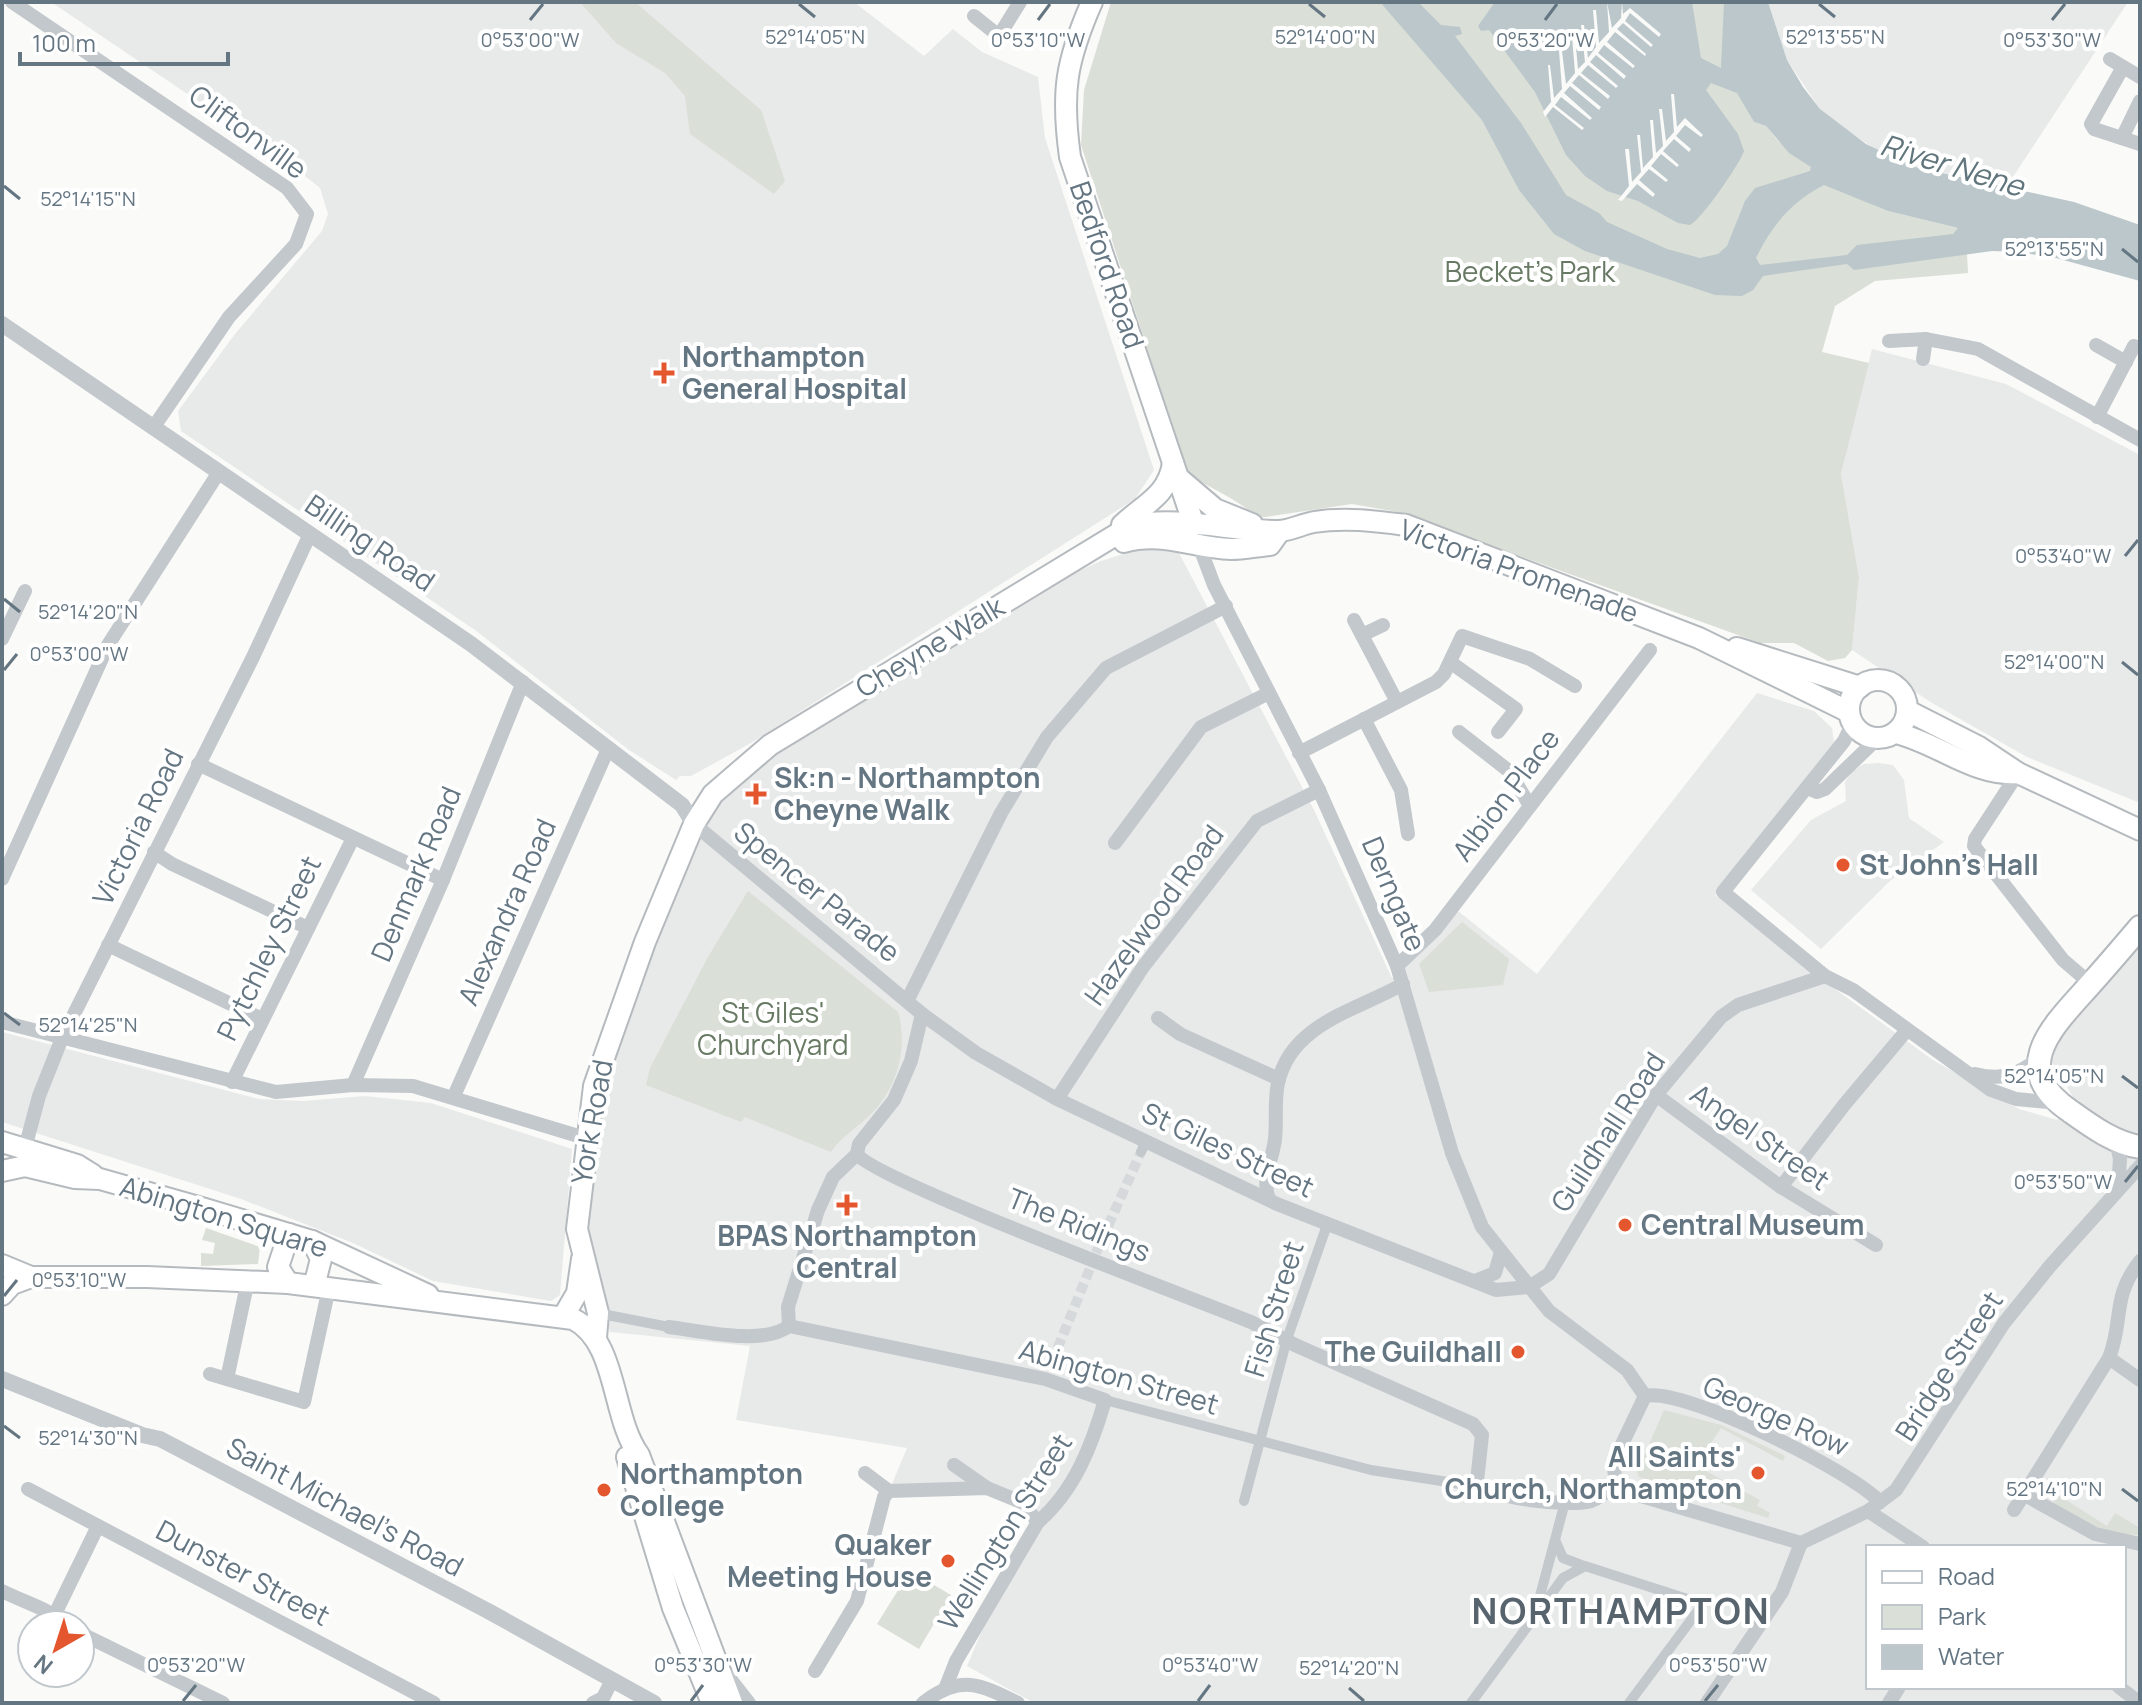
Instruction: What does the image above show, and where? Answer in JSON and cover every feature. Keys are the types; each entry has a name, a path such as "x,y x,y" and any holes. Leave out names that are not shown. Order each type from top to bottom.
{"highway":[{"path":"2140,927 2053,1026 2038,1059 2041,1080 2058,1103 2116,1140 2140,1147"}],"main road":[{"name":"Bedford Road","path":"1092,2 1065,79 1064,115 1070,157 1196,534"},
{"path":"1113,539 1124,523 1156,499 1176,470 1215,509 1272,530"},
{"name":"Victoria Promenade","path":"1196,534 1231,549 1270,545 1272,530 1315,522 1368,520 1406,525 1699,638 1860,687"},
{"name":"Cheyne Walk","path":"694,824 713,794 770,745 1132,525 1177,521 1196,534"},
{"name":"Victoria Promenade","path":"1699,638 1851,717"},
{"path":"1886,736 1908,711 1907,701 1895,685 1874,680 1860,687 1851,699 1851,717 1866,736 1886,736 1934,746 1995,775 2018,773"},
{"path":"1908,711 1979,747 2018,773 2138,829"},
{"name":"York Road","path":"629,1441 596,1338 598,1313 582,1255 577,1218 585,1138 598,1065 694,824"},
{"path":"2,1142 77,1165 100,1179"},
{"name":"Abington Square","path":"2,1171 25,1166 75,1178 100,1179 289,1234 312,1241 438,1301"},
{"path":"288,1283 278,1267 289,1234"},
{"path":"312,1241 321,1259 322,1287"},
{"path":"563,1317 577,1293 582,1255"},
{"name":"Abington Square","path":"2,1265 31,1277 248,1280 438,1301 563,1317 583,1324 596,1338"},
{"path":"2,1295 12,1284 31,1277"},
{"path":"629,1441 639,1455 732,1703"},
{"path":"629,1441 627,1458 660,1571 714,1703"}],"street":[{"name":"Cliftonville","path":"12,2 287,188 307,214 296,244 229,317 153,428"},
{"path":"974,16 999,36 1020,2"},
{"path":"2140,77 2116,63 2091,124 2094,129 2140,144"},
{"path":"2122,138 2140,101"},
{"name":"Billing Road","path":"2,324 523,682 682,805 694,824"},
{"path":"1889,341 1926,339 1978,349 2140,440"},
{"path":"1923,359 1926,339"},
{"path":"2096,345 2126,362"},
{"path":"2097,417 2134,346"},
{"path":"2,879 108,645 219,472"},
{"name":"Victoria Road","path":"25,1148 39,1096 62,1038 310,534"},
{"name":"Derngate","path":"1196,534 1226,606 1319,790 1397,966 1452,1153 1482,1227 1529,1287 1567,1328 1627,1370 1644,1396"},
{"path":"2,639 25,591"},
{"path":"908,999 1001,813 1047,737 1106,668 1226,606"},
{"path":"1354,620 1397,702"},
{"path":"1362,635 1383,625"},
{"path":"1299,753 1436,682 1462,636 1530,659 1575,686"},
{"name":"Albion Place","path":"1397,966 1435,930 1650,650"},
{"path":"1450,662 1516,709 1498,732"},
{"name":"Denmark Road","path":"353,1085 443,880 523,682"},
{"path":"1115,843 1201,727 1269,693"},
{"path":"1851,717 1844,741 1723,892 1825,976 1853,990 1991,1090 2016,1099 2058,1103"},
{"path":"1364,719 1401,790 1408,834"},
{"path":"1459,732 1509,771 1530,806"},
{"path":"1808,788 1817,792 1825,789 1886,736"},
{"name":"Alexandra Road","path":"454,1096 608,749"},
{"path":"198,764 443,880"},
{"path":"2018,773 1975,839 1974,846 2063,960 2091,984"},
{"name":"Hazelwood Road","path":"1057,1099 1143,967 1257,821 1319,790"},
{"name":"Spencer Parade","path":"694,824 908,999 922,1014"},
{"name":"Pytchley Street","path":"232,1082 353,838"},
{"path":"154,852 172,864 308,928"},
{"path":"108,945 262,1019"},
{"name":"Guildhall Road","path":"1529,1287 1549,1274 1656,1095 1721,1017 1738,1005 1825,976"},
{"path":"1269,1199 1266,1181 1275,1140 1279,1079 1309,1034 1326,1020 1403,984"},
{"path":"789,1326 788,1307 818,1210 833,1177 857,1154 859,1144 883,1116 900,1088 922,1014"},
{"name":"St Giles Street","path":"922,1014 976,1053 1144,1146 1327,1225 1496,1290 1529,1287"},
{"path":"1158,1018 1180,1034 1279,1079"},
{"path":"2,1022 276,1092 353,1085 413,1086 585,1138"},
{"path":"1781,1187 1907,1030"},
{"path":"1971,1073 1998,1079 2012,1075 2038,1059"},
{"name":"Angel Street","path":"1656,1095 1781,1187 1876,1245"},
{"path":"2116,1140 2120,1159 2118,1188"},
{"name":"The Ridings","path":"857,1154 868,1166 1287,1339 1473,1424 1482,1435 1476,1473 1480,1487"},
{"name":"Bridge Street","path":"1801,1543 1874,1506 1906,1478 2004,1323 2140,1166"},
{"name":"Fish Street","path":"1244,1501 1287,1339 1327,1225"},
{"path":"1475,1281 1495,1273 1501,1252"},
{"path":"2014,1510 2109,1358 2121,1292 2140,1261"},
{"path":"227,1379 248,1280"},
{"path":"210,1374 304,1402 322,1287"},
{"name":"Abington Street","path":"602,1314 669,1327 763,1337 780,1333 789,1326 1045,1379 1105,1400 1261,1443 1371,1470 1480,1487 1494,1494 1565,1502 1590,1501 1616,1482"},
{"path":"2109,1358 2140,1380"},
{"name":"Saint Michael's Road","path":"2,1379 142,1435 160,1439 488,1611 654,1703"},
{"path":"1644,1396 1613,1463 1616,1482 1624,1491 1801,1543 1782,1592 1707,1703"},
{"name":"George Row","path":"1644,1396 1665,1396 1723,1415 1819,1460 1862,1485 1874,1506 1921,1545"},
{"name":"Wellington Street","path":"945,1689 956,1661 1038,1522 1054,1508 1077,1473 1092,1441 1105,1400"},
{"path":"954,1465 987,1488 1021,1502 1038,1522"},
{"path":"865,1473 889,1491 987,1488"},
{"name":"Dunster Street","path":"28,1489 434,1703"},
{"path":"815,1671 857,1601 884,1497 889,1491"},
{"path":"2025,1495 2095,1534 2140,1544"},
{"path":"1534,1617 1565,1502"},
{"path":"57,1609 98,1526"},
{"path":"1555,1538 1563,1558 1703,1604 1629,1703"},
{"path":"1475,1702 1563,1578 1585,1566"},
{"path":"2,1591 37,1609"},
{"path":"96,1641 223,1703"},
{"path":"713,1655 749,1703"},
{"path":"593,1703 603,1698 612,1680"},
{"path":"714,1703 723,1681"},
{"path":"923,1703 945,1689 970,1683 1018,1703"},
{"path":"2122,1689 2140,1703"}],"shaded area":[{"name":"Northampton General Hospital","path":"51,2 854,2 924,56 953,29 982,52 1038,77 1045,138 1154,470 1135,499 751,743 691,776 680,776 676,780 629,750 475,630 181,431 178,411 235,334 322,231 328,214 320,188 284,159"},
{"path":"1768,2 2128,2 2007,186 1915,167 1888,157 1841,127 1820,109 1787,60"},
{"path":"1872,349 2006,384 2140,455 2140,803 2027,757 1932,703 1852,650 1859,577 1841,474"},
{"path":"1143,548 1179,553 1314,810 1392,978 1458,911 1537,974 1757,693 1814,711 1832,728 1834,742 1715,895 1806,968 1933,1060 2019,1109 2057,1120 2076,1102 2052,1062 2058,1039 2140,937 2140,1703 1034,1703 967,1666 1000,1588 1038,1522 1021,1502 987,1488 889,1491 907,1448 736,1420 750,1346 610,1332 585,1238 584,1155 615,1020 705,807 796,729 993,608 1101,561"},
{"name":"St John's Hall","path":"1864,764 1893,765 1904,780 1909,818 1944,842 1891,880 1821,949 1751,890 1811,820 1846,801 1845,782 1852,771"},
{"path":"2,1032 259,1099 303,1101 365,1096 431,1103 572,1149 560,1295 551,1301 433,1281 353,1243 241,1199 2,1122"}],"green space":[{"path":"580,2 635,2 761,110 785,181 774,194 690,134 685,96 665,73 616,43"},
{"name":"Becket's Park","path":"1111,2 1724,2 1724,65 1754,122 1766,126 1778,141 1812,167 1824,184 1888,211 1958,228 1967,254 1968,273 1875,281 1835,306 1822,352 1869,363 1841,474 1859,577 1852,650 1845,658 1828,661 1794,643 1760,643 1398,512 1352,504 1258,518 1188,474 1081,145 1084,90"},
{"name":"St Giles' Churchyard","path":"748,891 898,1012 901,1052 888,1091 872,1113 831,1152 745,1117 741,1122 646,1085 650,1068 708,957"},
{"path":"1462,922 1509,959 1503,985 1429,992 1419,964"},
{"path":"206,1228 260,1247 258,1264 201,1266 201,1253 213,1254 215,1243 202,1240"},
{"path":"1664,1410 1721,1425 1785,1456 1783,1461 1721,1428 1704,1453 1712,1458 1706,1471 1760,1500 1757,1506 1770,1513 1768,1518 1639,1477 1637,1472"},
{"path":"2058,1495 2107,1526 2115,1513 2140,1528 2140,1535 2105,1530 2072,1517 2051,1506"},
{"path":"910,1571 951,1595 919,1649 877,1624"}],"water":[{"path":"1380,2 1418,2 1441,25 1460,27 1462,34 1455,36 1521,123 1566,195 1599,213 1607,222 1667,249 1700,258 1718,254 1727,246 1745,201 1755,188 1810,171 1811,167 1789,153 1766,126 1754,122 1737,93 1711,83 1706,90 1738,134 1744,151 1741,158 1696,221 1690,225 1678,223 1638,201 1607,191 1585,176 1566,155 1535,92 1489,30 1481,31 1478,26 1495,2 1692,2 1701,58 1721,68 1724,2 1768,2 1787,60 1803,87 1820,109 1866,144 1915,167 2074,202 2140,225 2140,281 2056,258 1992,251 1854,270 1847,264 1763,276 1753,290 1742,296 1715,295 1585,251 1554,234 1519,190 1482,120","holes":["1824,185 1888,211 1958,228 1953,234 1857,245 1847,255 1760,265 1756,258 1784,215"]}],"pier":[{"path":"1607,2 1612,28 1621,18 1622,2 1623,14 1630,8 1661,34 1659,37 1630,13 1625,21 1653,45 1651,47 1623,23 1617,29 1645,56 1615,32 1607,42 1635,66 1633,68 1604,45 1598,53 1626,76 1624,79 1596,55 1590,62 1618,86 1616,88 1588,65 1581,73 1610,96 1608,99 1579,75 1572,83 1601,107 1599,110 1570,86 1564,93 1592,118 1590,120 1561,97 1555,105 1584,128 1582,130 1553,107 1545,117 1543,112 1551,102 1548,65 1554,98 1562,89 1559,51 1562,51 1566,84 1575,73 1572,37 1575,36 1578,69 1585,62 1581,25 1584,25 1588,58 1596,47 1593,10 1596,10 1599,43 1609,32"},
{"path":"1671,94 1674,94 1677,127 1685,118 1703,135 1701,137 1685,125 1676,136 1691,149 1689,152 1674,139 1663,151 1679,165 1677,167 1661,154 1651,166 1668,180 1666,182 1649,169 1639,180 1655,194 1653,197 1637,184 1622,201 1618,200 1629,186 1625,149 1629,149 1632,182 1641,172 1637,135 1640,135 1643,168 1653,157 1650,120 1653,120 1656,153 1663,146 1659,109 1662,109 1666,141 1674,132"}],"tunnel":[{"path":"1096,1253 1141,1152"},
{"path":"1052,1362 1091,1266"}],"place":[{"name":"Northampton General Hospital","path":"664,373"},
{"name":"Sk:n - Northampton Cheyne Walk","path":"756,794"},
{"name":"St John's Hall","path":"1843,865"},
{"name":"BPAS Northampton Central","path":"847,1205"},
{"name":"Central Museum","path":"1625,1225"},
{"name":"The Guildhall","path":"1518,1352"},
{"name":"All Saints' Church, Northampton","path":"1758,1473"},
{"name":"Northampton College","path":"604,1490"},
{"name":"Quaker Meeting House","path":"948,1561"}],"district":[{"name":"NORTHAMPTON","path":"1621,1611"}],"water label":[{"name":"River Nene","path":"1952,166"}]}
